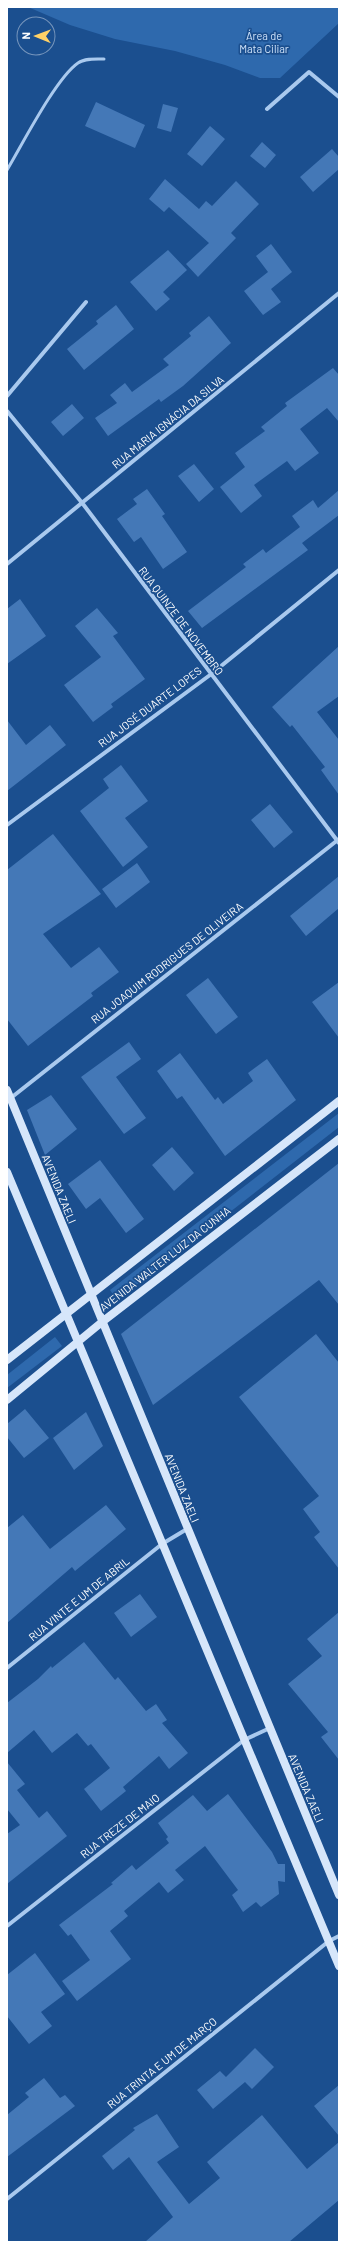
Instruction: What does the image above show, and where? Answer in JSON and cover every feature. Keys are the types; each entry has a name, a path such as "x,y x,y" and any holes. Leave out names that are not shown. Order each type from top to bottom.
{"street":[{"path":"267,109 308,72 339,97"},
{"name":"RUA MARIA IGNÁCIA DA SILVA","path":"7,564 83,504 339,294"},
{"path":"7,396 86,302"},
{"name":"RUA QUINZE DE NOVEMBRO","path":"7,411 83,504 210,674 338,841"},
{"name":"RUA JOSÉ DUARTE LOPES","path":"7,825 210,674 339,570"},
{"name":"RUA JOAQUIM RODRIGUES DE OLIVEIRA","path":"9,1099 338,841"},
{"name":"AVENIDA ZAELI","path":"7,1090 9,1099 339,1895"},
{"name":"AVENIDA WALTER LUIZ DA CUNHA","path":"7,1360 66,1312 339,1101"},
{"name":"AVENIDA WALTER LUIZ DA CUNHA","path":"7,1400 102,1322 339,1139"},
{"path":"7,1172 339,1966"},
{"name":"RUA VINTE E UM DE ABRIL","path":"7,1668 162,1544 187,1529"},
{"name":"RUA TREZE DE MAIO","path":"7,1926 244,1740 270,1728"},
{"name":"RUA TRINTA E UM DE MARÇO","path":"7,2199 329,1941 339,1936"}],"lane":[{"path":"7,170 53,93 69,71 78,62 91,59 104,59"}],"green space":[{"name":"Área de Mata Ciliar","path":"28,7 339,7 339,23 280,78 260,78 225,65 175,51 115,39 70,25 56,19 56,16 49,16"},
{"path":"339,1113 339,1127 117,1300 110,1290"},
{"path":"55,1337 62,1346 7,1388 7,1375"}],"building":[{"path":"96,102 145,125 135,148 85,126"},
{"path":"163,104 178,108 171,132 157,128"},
{"path":"210,126 225,139 202,166 187,154"},
{"path":"262,142 276,155 265,168 250,156"},
{"path":"332,149 339,157 339,169 313,192 300,177"},
{"path":"165,179 199,209 206,201 212,206 236,181 259,204 231,233 236,238 198,277 186,264 209,243 169,207 164,212 149,199"},
{"path":"271,244 292,272 271,289 281,302 263,315 244,291 268,272 256,256"},
{"path":"168,250 187,270 163,292 170,299 156,311 130,282"},
{"path":"116,305 134,329 84,370 67,349 98,324 96,321"},
{"path":"209,316 231,343 183,386 161,402 159,399 108,436 95,418 117,403 110,395 125,383 132,392 169,365 163,359 191,336 189,333"},
{"path":"333,368 339,375 339,422 327,408 300,429 319,453 295,471 287,461 254,485 262,496 241,513 220,487 245,467 235,453 265,431 261,427 287,406 285,403"},
{"path":"72,404 84,418 63,436 51,422"},
{"path":"194,464 214,489 199,502 178,476"},
{"path":"147,489 165,514 162,516 187,552 163,569 141,537 134,542 117,519 137,504 133,499"},
{"path":"339,490 339,515 302,543 308,550 202,628 188,611 246,567 243,564 263,549 266,553 300,527 292,516 313,500 318,508"},
{"path":"20,599 46,636 7,664 7,609"},
{"path":"97,608 118,633 113,636 145,679 111,704 113,707 93,722 64,685 101,657 75,626"},
{"path":"339,646 339,696 317,712 339,740 339,795 321,770 325,767 292,725 290,727 272,707"},
{"path":"7,720 26,745 50,725 66,745 7,791"},
{"path":"121,765 148,801 125,818 148,847 123,867 80,811 109,788 103,779"},
{"path":"270,804 293,832 274,848 251,820"},
{"path":"53,834 101,894 43,934 71,968 99,947 119,972 91,993 93,996 28,1046 7,1019 7,870"},
{"path":"137,863 150,882 116,908 102,889"},
{"path":"339,876 339,908 306,936 290,916"},
{"path":"208,978 238,1017 216,1034 186,995"},
{"path":"339,982 339,1038 312,1002"},
{"path":"129,1042 141,1059 116,1077 146,1118 124,1134 81,1077"},
{"path":"180,1053 215,1100 218,1097 223,1104 253,1081 248,1073 267,1059 296,1100 225,1156 182,1096 177,1099 157,1071"},
{"path":"51,1095 77,1129 45,1155 27,1110"},
{"path":"172,1147 194,1173 174,1191 152,1165"},
{"path":"100,1160 144,1219 126,1233 100,1198 86,1209 68,1184"},
{"path":"339,1163 339,1305 319,1280 153,1405 121,1334"},
{"path":"316,1334 339,1363 339,1569 314,1537 320,1532 303,1509 319,1496 239,1397"},
{"path":"25,1409 49,1438 24,1458 7,1437 7,1424"},
{"path":"86,1412 103,1446 74,1470 53,1438"},
{"path":"106,1505 126,1529 75,1571 72,1567 7,1623 7,1528 23,1515 50,1549"},
{"path":"140,1594 157,1617 131,1637 114,1613"},
{"path":"339,1612 339,1760 321,1737 328,1732 288,1684 322,1656 307,1639"},
{"path":"84,1642 115,1680 118,1677 146,1711 156,1704 167,1720 162,1723 188,1753 169,1769 159,1756 123,1787 126,1791 101,1811 84,1789 110,1768 91,1744 88,1746 77,1733 52,1753 34,1730 7,1753 7,1703 38,1679 51,1666 52,1668"},
{"path":"7,1762 25,1784 17,1790 39,1818 47,1811 67,1836 7,1884 7,1834 20,1825 7,1809"},
{"path":"228,1794 272,1852 278,1864 285,1864 285,1882 278,1881 279,1894 261,1907 256,1902 243,1912 232,1895 238,1890 205,1846 175,1870 184,1880 168,1893 159,1882 124,1911 128,1916 110,1931 131,1959 77,2001 62,1981 90,1960 71,1934 68,1936 59,1925 113,1884 111,1883 132,1865 136,1870 169,1843 166,1839 168,1837 158,1823 193,1795 207,1811"},
{"path":"35,1953 65,1994 41,2012 52,2026 29,2044 7,2016 7,1975"},
{"path":"255,2048 274,2067 252,2089 245,2082 213,2109 197,2090 220,2071 226,2077"},
{"path":"44,2078 60,2098 65,2095 75,2106 7,2157 7,2115 29,2097 25,2093"},
{"path":"339,2085 339,2136 314,2106"},
{"path":"157,2114 179,2147 157,2162 189,2204 220,2178 207,2162 262,2115 307,2169 339,2142 339,2200 289,2242 145,2242 173,2217 129,2157 113,2170 102,2156 135,2130 133,2128"}]}
